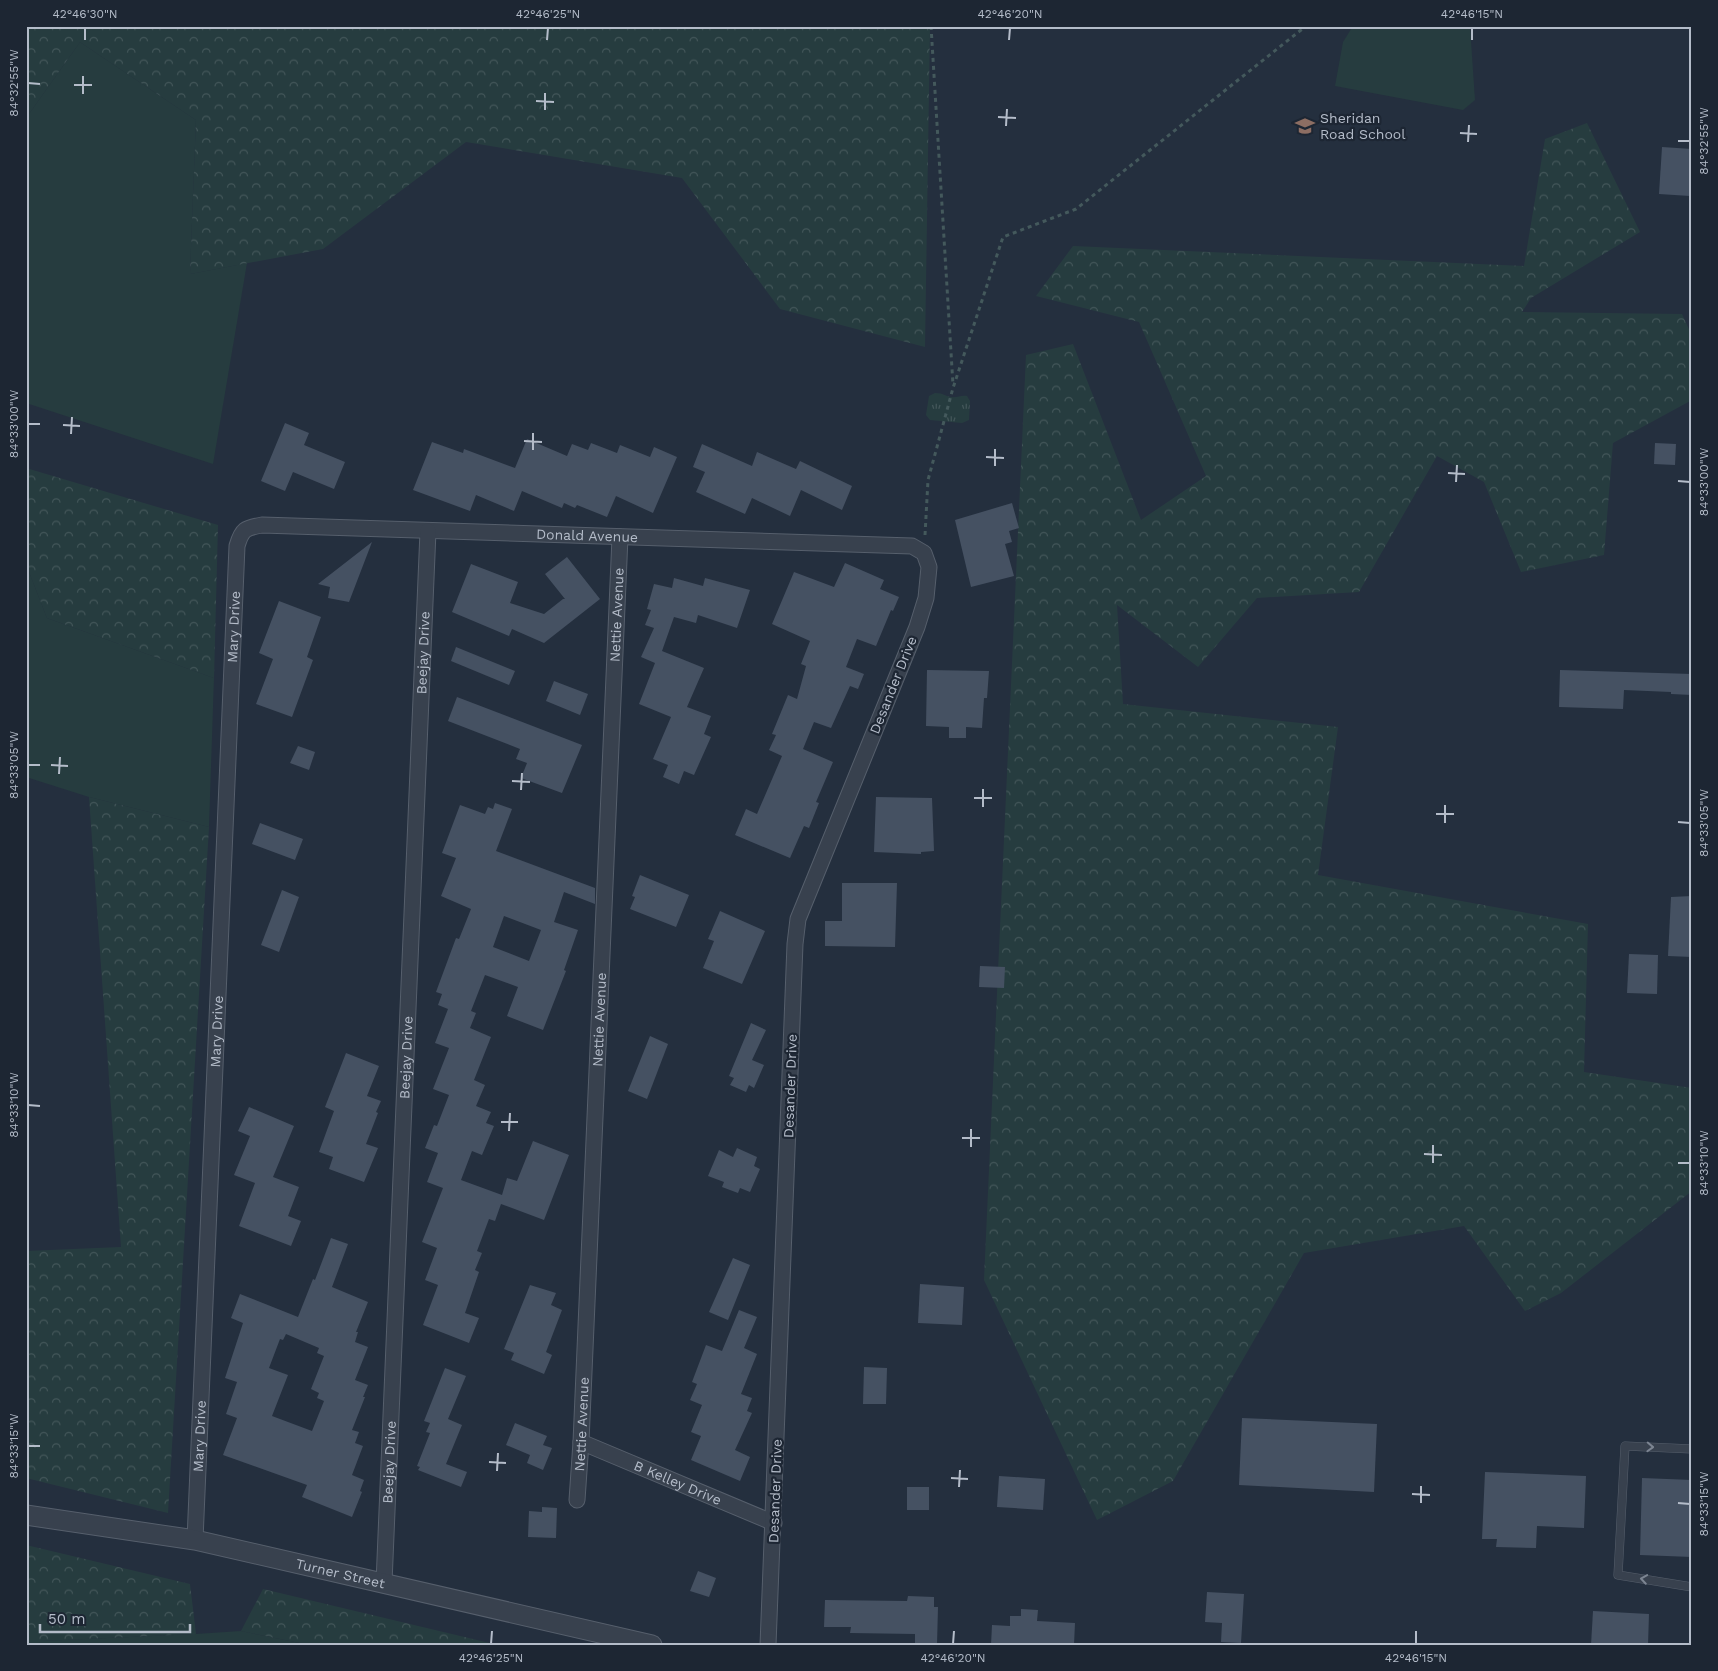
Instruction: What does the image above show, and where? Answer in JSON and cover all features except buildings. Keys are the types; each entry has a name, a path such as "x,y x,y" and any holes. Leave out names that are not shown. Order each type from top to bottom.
{"street":[{"name":"Donald Avenue","path":"248,527 262,525 912,546 924,553"},
{"name":"Mary Drive","path":"196,1540 237,546 241,534 248,527"},
{"name":"Beejay Drive","path":"384,1583 428,531"},
{"name":"Nettie Avenue","path":"577,1500 620,537"},
{"name":"Desander Drive","path":"768,1645 795,944 798,918 917,627 926,598 929,567 924,553"},
{"name":"B Kelley Drive","path":"581,1442 774,1524"},
{"name":"Turner Street","path":"26,1515 196,1540 652,1645"}],"lane":[{"path":"1692,1449 1625,1446 1618,1575 1692,1587"}],"path":[{"path":"931,26 953,388"},
{"path":"924,553 928,480 953,388 1003,237 1076,209 1306,26"}],"green space":[{"path":"26,26 930,26 925,347 780,309 682,178 466,142 323,249 190,274 196,120 80,42 26,118"},
{"path":"1353,26 1470,26 1475,100 1463,110 1335,86 1343,42"},
{"path":"80,42 196,120 190,274 247,263 213,464 26,403 26,118"},
{"path":"1587,123 1640,232 1531,298 1522,312 1682,314 1692,336 1692,400 1613,443 1604,555 1521,572 1484,482 1437,456 1359,592 1257,598 1198,667 1117,605 1123,704 1338,727 1318,875 1588,924 1584,1072 1692,1088 1692,1191 1561,1293 1525,1311 1464,1226 1304,1253 1173,1481 1097,1520 984,1280 1026,355 1073,344 1141,520 1206,476 1139,322 1036,296 1073,246 1524,266 1545,139"},
{"path":"935,393 949,397 967,396 970,401 969,420 962,423 930,420 926,415 929,396"},
{"path":"26,468 218,525 214,678 47,618 26,564"},
{"path":"26,564 47,618 214,678 209,827 89,797 26,777"},
{"path":"89,797 209,827 168,1513 26,1478 26,1251 121,1247"},
{"path":"26,1545 190,1584 196,1634 40,1641 39,1645 26,1645"},
{"path":"263,1589 498,1645 310,1645 241,1631"},
{"path":"241,1631 310,1645 39,1645 40,1641"}],"place":[{"name":"Sheridan Road School","path":"1305,126"}]}
